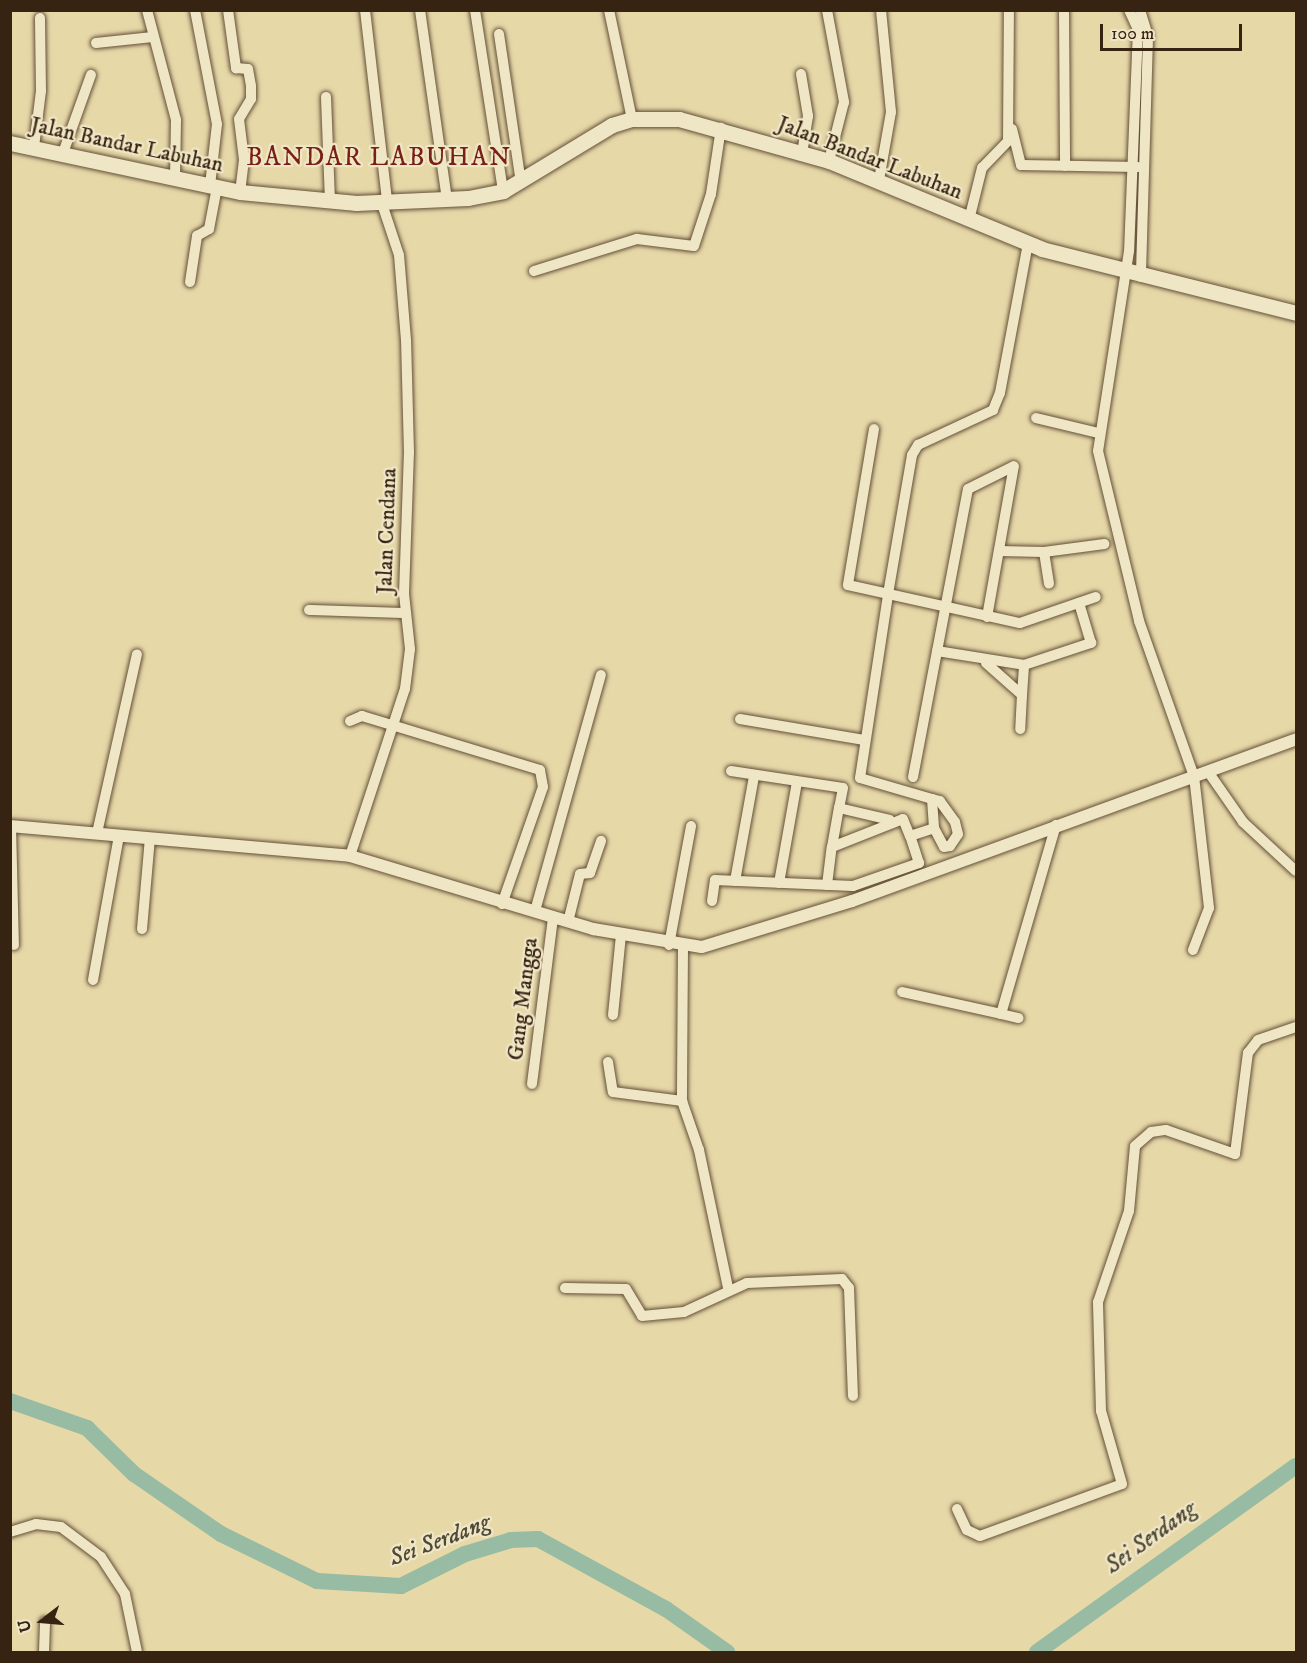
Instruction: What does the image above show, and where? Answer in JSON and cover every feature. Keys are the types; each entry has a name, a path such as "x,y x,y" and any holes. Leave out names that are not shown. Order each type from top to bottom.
{"main road":[{"name":"Jalan Bandar Labuhan","path":"10,142 240,192 330,202 447,199 503,191 521,183 598,133 632,119 679,119 721,128 829,161 1028,244 1125,273 1296,313"}],"street":[{"path":"147,10 176,120 175,179"},
{"path":"190,282 197,236 209,229 217,124 195,10"},
{"path":"228,10 236,68 248,69 251,86 251,99 239,119 244,160 240,192"},
{"name":"Jalan Cendana","path":"350,856 392,728 410,649 405,613 406,340 399,255 384,201 365,10"},
{"path":"420,10 447,199"},
{"path":"474,10 503,191"},
{"path":"609,10 632,119"},
{"path":"827,10 844,102 829,161"},
{"path":"879,180 891,112 881,10"},
{"path":"969,220 982,168 1007,144 1010,126 1009,10"},
{"path":"1064,10 1065,166"},
{"path":"1129,10 1138,29 1139,167"},
{"path":"1140,10 1148,37 1136,223 1141,277"},
{"path":"34,147 41,91 40,18"},
{"path":"499,34 521,183"},
{"path":"96,43 153,36"},
{"path":"801,74 809,121 802,152"},
{"path":"63,153 91,75"},
{"path":"326,97 330,202"},
{"path":"1010,126 1020,165 1139,167"},
{"path":"534,271 637,239 694,246 711,194 721,128"},
{"path":"1136,223 1125,273 1098,433 1103,481 1139,621 1194,776 1209,908 1193,950"},
{"path":"955,863 951,810 932,799 860,778 864,740 912,455 918,444 993,410 1000,393 1028,244"},
{"path":"1036,418 1098,433"},
{"path":"874,429 848,585 946,609 1020,623 1096,597"},
{"path":"913,777 968,489 1014,466 987,617"},
{"path":"999,551 1044,552 1104,544"},
{"path":"1044,552 1049,584"},
{"path":"938,651 986,663 1024,665 1091,643 1079,603"},
{"path":"309,610 405,613"},
{"path":"97,833 137,654"},
{"path":"986,663 1022,695"},
{"path":"1020,729 1024,665"},
{"path":"535,911 602,675"},
{"path":"350,721 362,716 392,728 540,770 543,787 502,904"},
{"path":"740,719 864,740"},
{"path":"14,945 11,826 350,856 553,918 683,947 748,936 1194,776 1209,773 1296,739"},
{"path":"731,771 843,788 827,885"},
{"path":"1209,773 1243,822 1296,871"},
{"path":"735,880 754,776"},
{"path":"779,883 797,782"},
{"path":"932,799 934,828 955,863"},
{"path":"712,901 715,880 852,886 919,863 903,819 890,820 839,807"},
{"path":"832,847 890,820"},
{"path":"1001,1014 1056,825"},
{"path":"669,945 691,826"},
{"path":"910,836 934,828"},
{"path":"93,980 119,835"},
{"path":"142,929 150,838"},
{"path":"568,922 579,877 590,873 601,841"},
{"path":"944,847 955,843"},
{"name":"Gang Mangga","path":"532,1084 553,918"},
{"path":"613,1015 621,935"},
{"path":"683,947 682,1101 699,1150 728,1288"},
{"path":"902,992 1019,1018"},
{"path":"957,1509 967,1530 981,1536 1122,1484 1101,1411 1098,1302 1107,1262 1129,1211 1135,1146 1151,1132 1166,1130 1235,1154 1248,1053 1258,1040 1296,1027"},
{"path":"608,1062 613,1092 682,1101"},
{"path":"565,1288 626,1289 644,1316 684,1312 728,1288 845,1280 853,1396"},
{"path":"10,1532 36,1524 61,1527 101,1557 125,1594 137,1653"},
{"path":"44,1653 45,1622"}],"waterway":[{"name":"Sei Serdang","path":"10,1401 87,1428 134,1474 221,1534 317,1581 401,1586 465,1554 511,1540 538,1539 666,1609 727,1652"},
{"name":"Sei Serdang","path":"1037,1652 1296,1466"}],"district":[{"name":"BANDAR LABUHAN","path":"379,158"}]}
